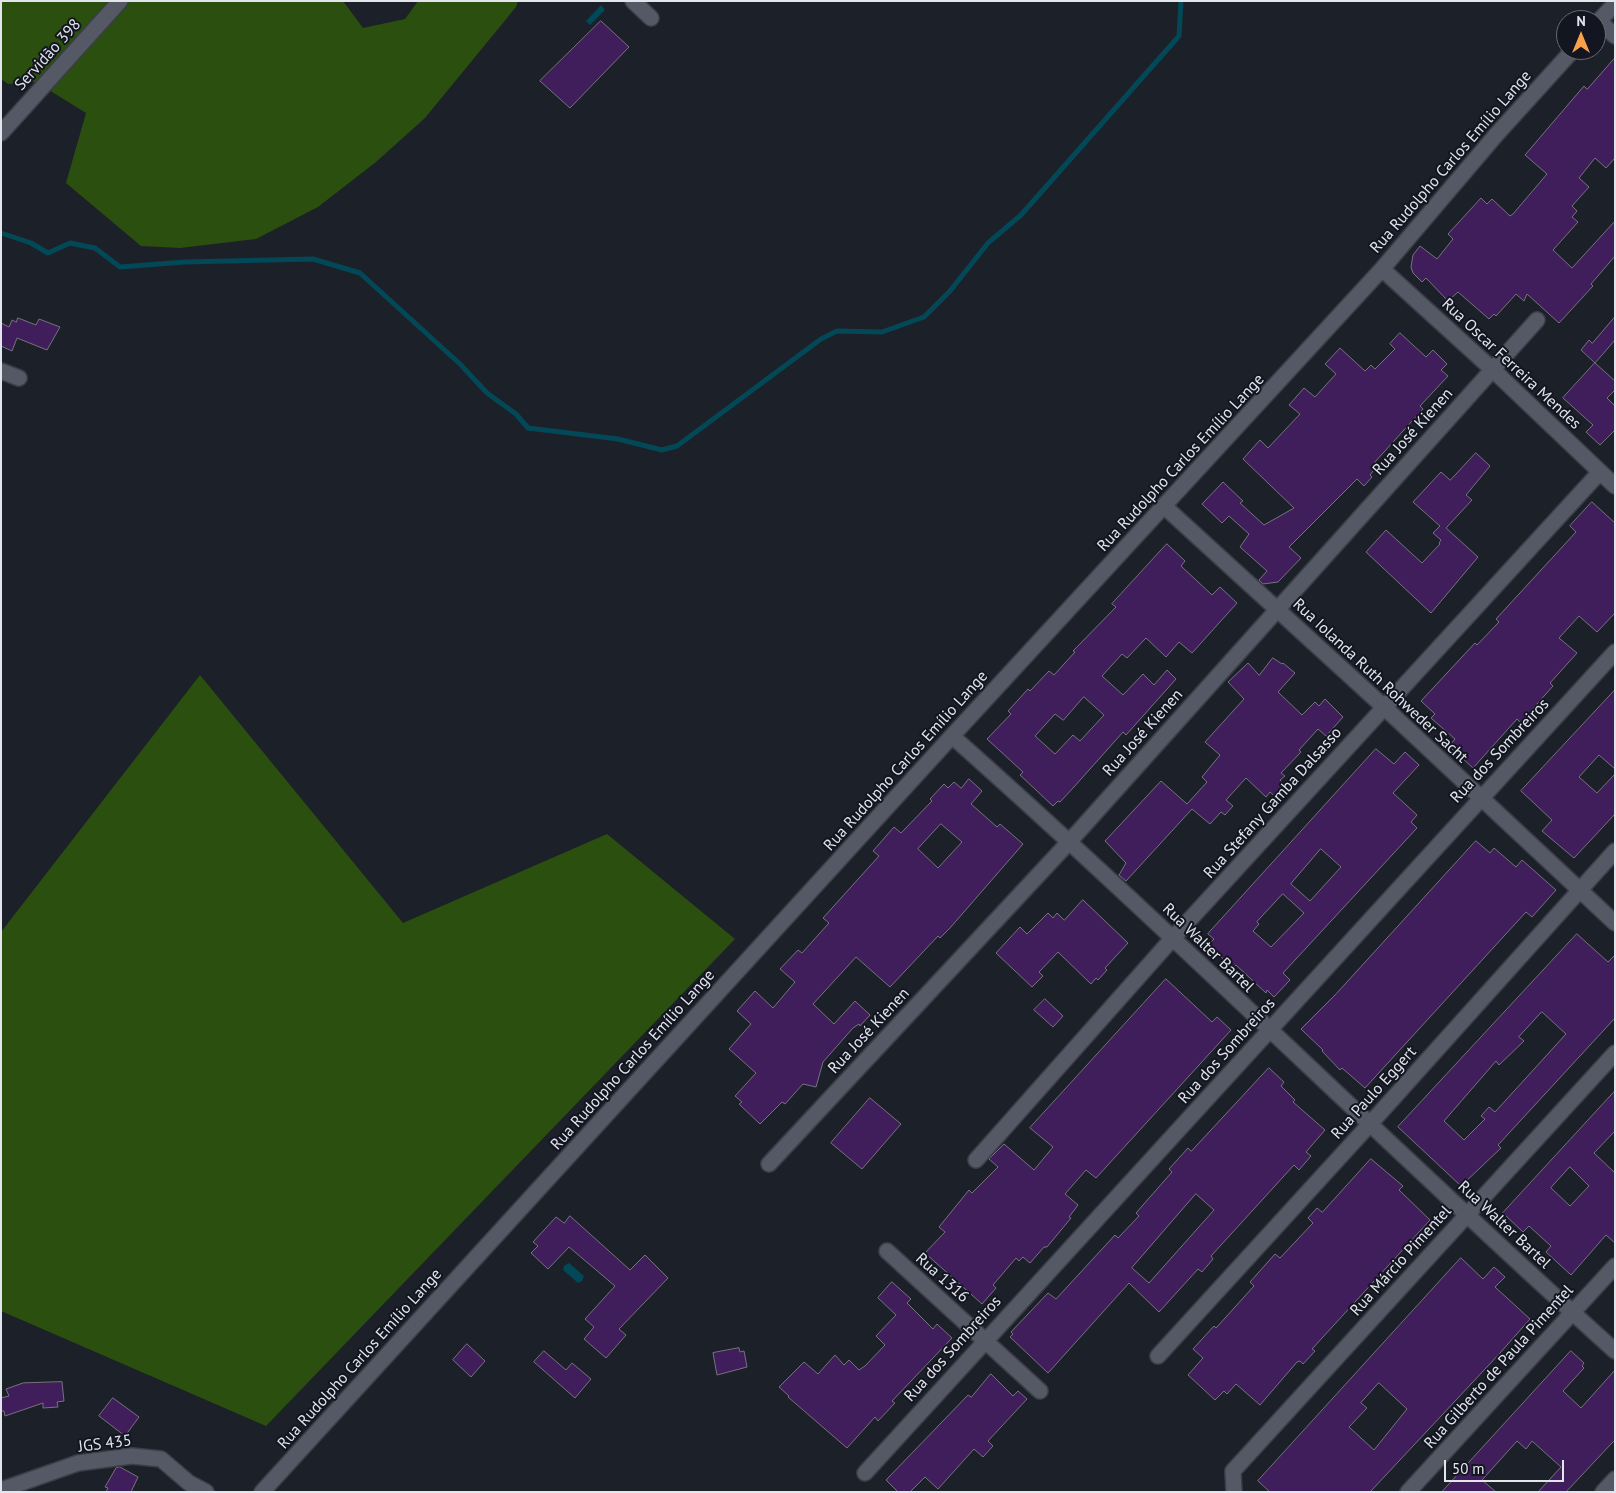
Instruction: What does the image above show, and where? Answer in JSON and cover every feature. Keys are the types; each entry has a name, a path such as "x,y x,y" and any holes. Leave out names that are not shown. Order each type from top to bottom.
{"street":[{"name":"Servidão 398","path":"1,133 120,1"},
{"path":"633,1 651,18"},
{"path":"1606,14 1615,4"},
{"name":"Rua Rudolpho Carlos Emílio Lange","path":"262,1492 952,736 1382,269 1496,134 1564,60"},
{"name":"Rua Oscar Ferreira Mendes","path":"1382,269 1492,369 1615,486"},
{"name":"Rua José Kienen","path":"769,1164 1070,840 1537,320"},
{"path":"1,371 18,378"},
{"name":"Rua Stefany Gamba Dalsasso","path":"976,1160 1172,939 1600,472"},
{"name":"Rua Iolanda Ruth Rohweder Sacht","path":"1164,507 1384,707 1615,922"},
{"name":"Rua dos Sombreiros","path":"865,1473 1615,652"},
{"name":"Rua Walter Bartel","path":"952,736 1070,840 1269,1030 1615,1351"},
{"name":"Rua Paulo Eggert","path":"1158,1356 1370,1124 1615,851"},
{"name":"Rua Márcio Pimentel","path":"1234,1492 1233,1471 1615,1053"},
{"name":"Rua 1316","path":"887,1251 1040,1391"},
{"name":"Rua Gilberto de Paula Pimentel","path":"1408,1492 1615,1266"},
{"name":"JGS 435","path":"1,1490 78,1463 132,1456 161,1459 189,1483 206,1492"},
{"path":"1603,1492 1615,1479"}],"green space":[{"path":"1,1 343,1 363,28 405,19 418,1 518,1 516,7 425,118 376,162 318,207 256,239 180,248 141,246 66,183 86,113 36,82 8,84 1,79"},
{"path":"200,675 403,923 607,834 735,939 266,1426 1,1311 1,932"}],"water":[{"path":"601,5 605,10 590,25 586,21"},
{"path":"569,1263 584,1276 582,1281 578,1283 563,1270 564,1266"}],"building":[{"path":"601,21 629,47 570,108 540,81"},
{"path":"1615,58 1615,158 1606,168 1595,158 1579,178 1589,187 1572,206 1577,211 1572,217 1578,222 1553,250 1572,268 1615,221 1615,256 1591,284 1593,286 1559,323 1527,294 1524,301 1516,294 1496,316 1494,314 1489,319 1458,292 1448,301 1426,278 1422,282 1413,273 1411,267 1413,255 1420,246 1437,259 1453,239 1448,234 1481,198 1487,204 1492,199 1510,216 1513,214 1547,174 1525,155 1584,86 1587,89"},
{"path":"1615,317 1615,340 1595,363 1581,350 1589,340 1592,343"},
{"path":"18,318 36,325 39,319 60,327 47,350 17,338 12,351 1,346 1,323 9,327 12,320 16,322"},
{"path":"1400,333 1426,357 1433,350 1447,364 1441,370 1448,376 1420,406 1423,409 1374,463 1377,466 1370,475 1372,477 1364,486 1357,479 1289,547 1301,558 1278,582 1263,584 1259,580 1267,571 1240,547 1249,534 1229,516 1222,523 1202,504 1223,482 1243,501 1240,503 1264,525 1294,508 1243,459 1260,440 1268,448 1300,414 1289,405 1304,388 1315,397 1336,374 1325,364 1340,348 1365,371 1371,365 1375,369 1395,349 1390,344"},
{"path":"1595,363 1615,381 1615,390 1607,398 1615,406 1615,430 1600,445 1586,432 1593,425 1563,398"},
{"path":"1476,453 1490,466 1466,495 1472,500 1446,528 1478,557 1431,613 1366,552 1386,530 1422,563 1440,544 1441,540 1433,533 1440,526 1413,502 1441,472 1450,480"},
{"path":"1592,502 1615,523 1615,613 1597,632 1579,616 1559,638 1577,653 1550,683 1553,686 1529,713 1532,715 1523,725 1517,719 1473,768 1449,746 1455,739 1431,718 1435,714 1421,701 1475,643 1477,645 1499,622 1496,619 1576,532 1570,526"},
{"path":"1167,544 1185,561 1181,566 1212,595 1220,587 1237,603 1192,653 1179,642 1166,657 1146,638 1127,658 1122,654 1102,676 1123,695 1143,674 1154,685 1167,670 1176,679 1126,735 1123,732 1060,802 1058,801 1053,806 1020,775 1023,772 987,739 1011,714 1008,711 1028,689 1030,691 1049,671 1054,675 1075,652 1073,651 1116,607 1112,604","holes":["1084,697 1104,715 1080,741 1073,735 1055,754 1035,736 1055,714 1063,720"]},
{"path":"1273,658 1283,663 1295,673 1278,692 1302,715 1315,702 1319,706 1325,699 1343,717 1326,736 1318,729 1299,750 1301,752 1281,773 1285,776 1280,780 1288,788 1278,799 1270,792 1266,797 1246,778 1226,800 1233,806 1225,815 1221,812 1210,824 1192,809 1126,881 1119,875 1126,863 1105,841 1161,781 1187,804 1207,782 1202,777 1220,755 1205,742 1244,699 1228,682 1248,663 1259,675"},
{"path":"1615,690 1615,769 1599,755 1579,777 1597,793 1615,774 1615,814 1574,858 1542,831 1552,820 1521,791"},
{"path":"1376,749 1394,764 1405,752 1419,765 1393,793 1417,815 1411,822 1417,828 1283,973 1290,980 1274,997 1267,990 1266,993 1236,965 1233,968 1208,945 1214,939 1208,934","holes":["1321,849 1341,867 1310,901 1291,884","1283,894 1304,913 1271,947 1253,931 1259,924 1257,922"]},
{"path":"969,779 982,791 971,804 997,827 1000,824 1023,844 950,928 940,938 938,936 890,987 856,957 813,1004 834,1024 855,1001 870,1015 860,1026 859,1024 853,1028 823,1062 816,1087 803,1084 785,1104 782,1102 760,1124 739,1104 742,1102 735,1096 756,1073 729,1049 751,1024 737,1011 755,991 773,1008 795,982 780,969 798,950 802,953 829,923 823,918 879,856 873,851 894,827 901,833 932,801 930,799 944,784 948,788 954,782 961,788","holes":["941,824 962,842 938,868 918,849"]},
{"path":"1476,841 1490,853 1494,848 1516,867 1522,860 1556,890 1532,917 1526,912 1365,1088 1342,1068 1340,1070 1301,1029 1336,994"},
{"path":"1083,900 1128,943 1105,968 1107,970 1098,980 1096,978 1091,984 1058,952 1039,972 1043,976 1032,987 996,953 1020,927 1027,934 1048,913 1053,918 1057,913 1064,920"},
{"path":"1577,934 1608,962 1615,955 1615,1018 1498,1145 1501,1148 1461,1186 1398,1127","holes":["1542,1012 1566,1034 1495,1112 1489,1107 1481,1116 1485,1119 1464,1140 1444,1121 1496,1061 1499,1065 1524,1041 1519,1037"]},
{"path":"1166,979 1212,1022 1217,1017 1231,1030 1096,1178 1086,1170 1065,1194 1078,1205 1069,1217 1071,1218 1047,1247 1044,1247 1030,1263 1023,1257 1019,1261 1016,1258 993,1285 996,1288 982,1304 925,1253 945,1232 939,1227 969,1190 972,1193 998,1167 989,1159 1004,1144 1034,1170 1053,1147 1030,1128"},
{"path":"1045,999 1063,1016 1053,1027 1034,1010"},
{"path":"1269,1068 1284,1082 1281,1086 1295,1100 1293,1102 1325,1130 1306,1152 1311,1156 1299,1170 1294,1165 1211,1256 1213,1259 1202,1272 1198,1269 1159,1312 1129,1283 1048,1373 1010,1337 1013,1334 1011,1332 1048,1293 1056,1299 1115,1235 1118,1238 1139,1216 1136,1213 1172,1172 1169,1169 1188,1148 1191,1151","holes":["1196,1194 1214,1210 1149,1283 1132,1268"]},
{"path":"1615,1091 1615,1131 1594,1153 1615,1173 1615,1243 1606,1235 1571,1275 1546,1252 1551,1246 1529,1226 1523,1232 1503,1213","holes":["1570,1167 1589,1186 1570,1206 1551,1188"]},
{"path":"870,1098 901,1124 862,1169 831,1143"},
{"path":"1371,1159 1403,1186 1399,1190 1430,1220 1312,1349 1315,1351 1303,1364 1300,1361 1297,1362 1260,1405 1236,1384 1227,1394 1224,1391 1215,1400 1188,1375 1203,1358 1193,1349 1214,1326 1216,1328 1254,1286 1250,1282 1275,1254 1280,1258 1313,1223 1308,1218 1317,1208 1322,1212"},
{"path":"570,1216 630,1270 645,1255 668,1278 619,1329 626,1335 606,1358 584,1339 594,1327 585,1319 615,1286 569,1247 548,1269 531,1253 538,1246 533,1242 556,1217 564,1223"},
{"path":"1461,1258 1483,1279 1494,1267 1505,1277 1495,1287 1530,1319 1370,1492 1270,1492 1258,1481","holes":["1379,1383 1407,1409 1374,1450 1349,1427 1367,1408 1361,1403"]},
{"path":"892,1282 911,1299 907,1303 933,1329 937,1324 952,1338 892,1401 895,1403 878,1421 875,1417 847,1448 779,1387 804,1362 818,1374 835,1355 844,1365 849,1360 859,1370 865,1366 885,1345 876,1336 896,1315 878,1298"},
{"path":"467,1344 485,1361 471,1377 453,1360"},
{"path":"739,1348 740,1352 744,1351 747,1367 717,1375 713,1353"},
{"path":"544,1351 566,1370 572,1363 591,1379 575,1398 534,1362"},
{"path":"1571,1351 1584,1363 1582,1366 1584,1368 1563,1391 1581,1408 1615,1370 1615,1440 1566,1492 1538,1492 1561,1467 1532,1441 1526,1449 1517,1441 1482,1480 1496,1492 1442,1492"},
{"path":"991,1374 1013,1396 1018,1391 1027,1399 988,1441 993,1446 983,1457 974,1449 938,1489 925,1477 910,1492 898,1492 886,1480 968,1395 971,1397"},
{"path":"62,1382 64,1401 57,1402 58,1407 43,1408 43,1403 5,1416 4,1411 1,1411 1,1398 9,1396 6,1389 23,1383"},
{"path":"113,1398 139,1417 125,1436 99,1416"},
{"path":"120,1467 138,1477 131,1492 106,1492 108,1488 105,1487 116,1468"}],"waterway":[{"path":"1,233 31,243 48,253 70,243 95,248 120,267 185,262 313,259 360,273 460,364 487,393 516,414 528,428 618,439 662,450 677,446 821,339 837,331 882,332 924,317 950,291 988,243 1021,215 1179,36 1181,1"}]}
